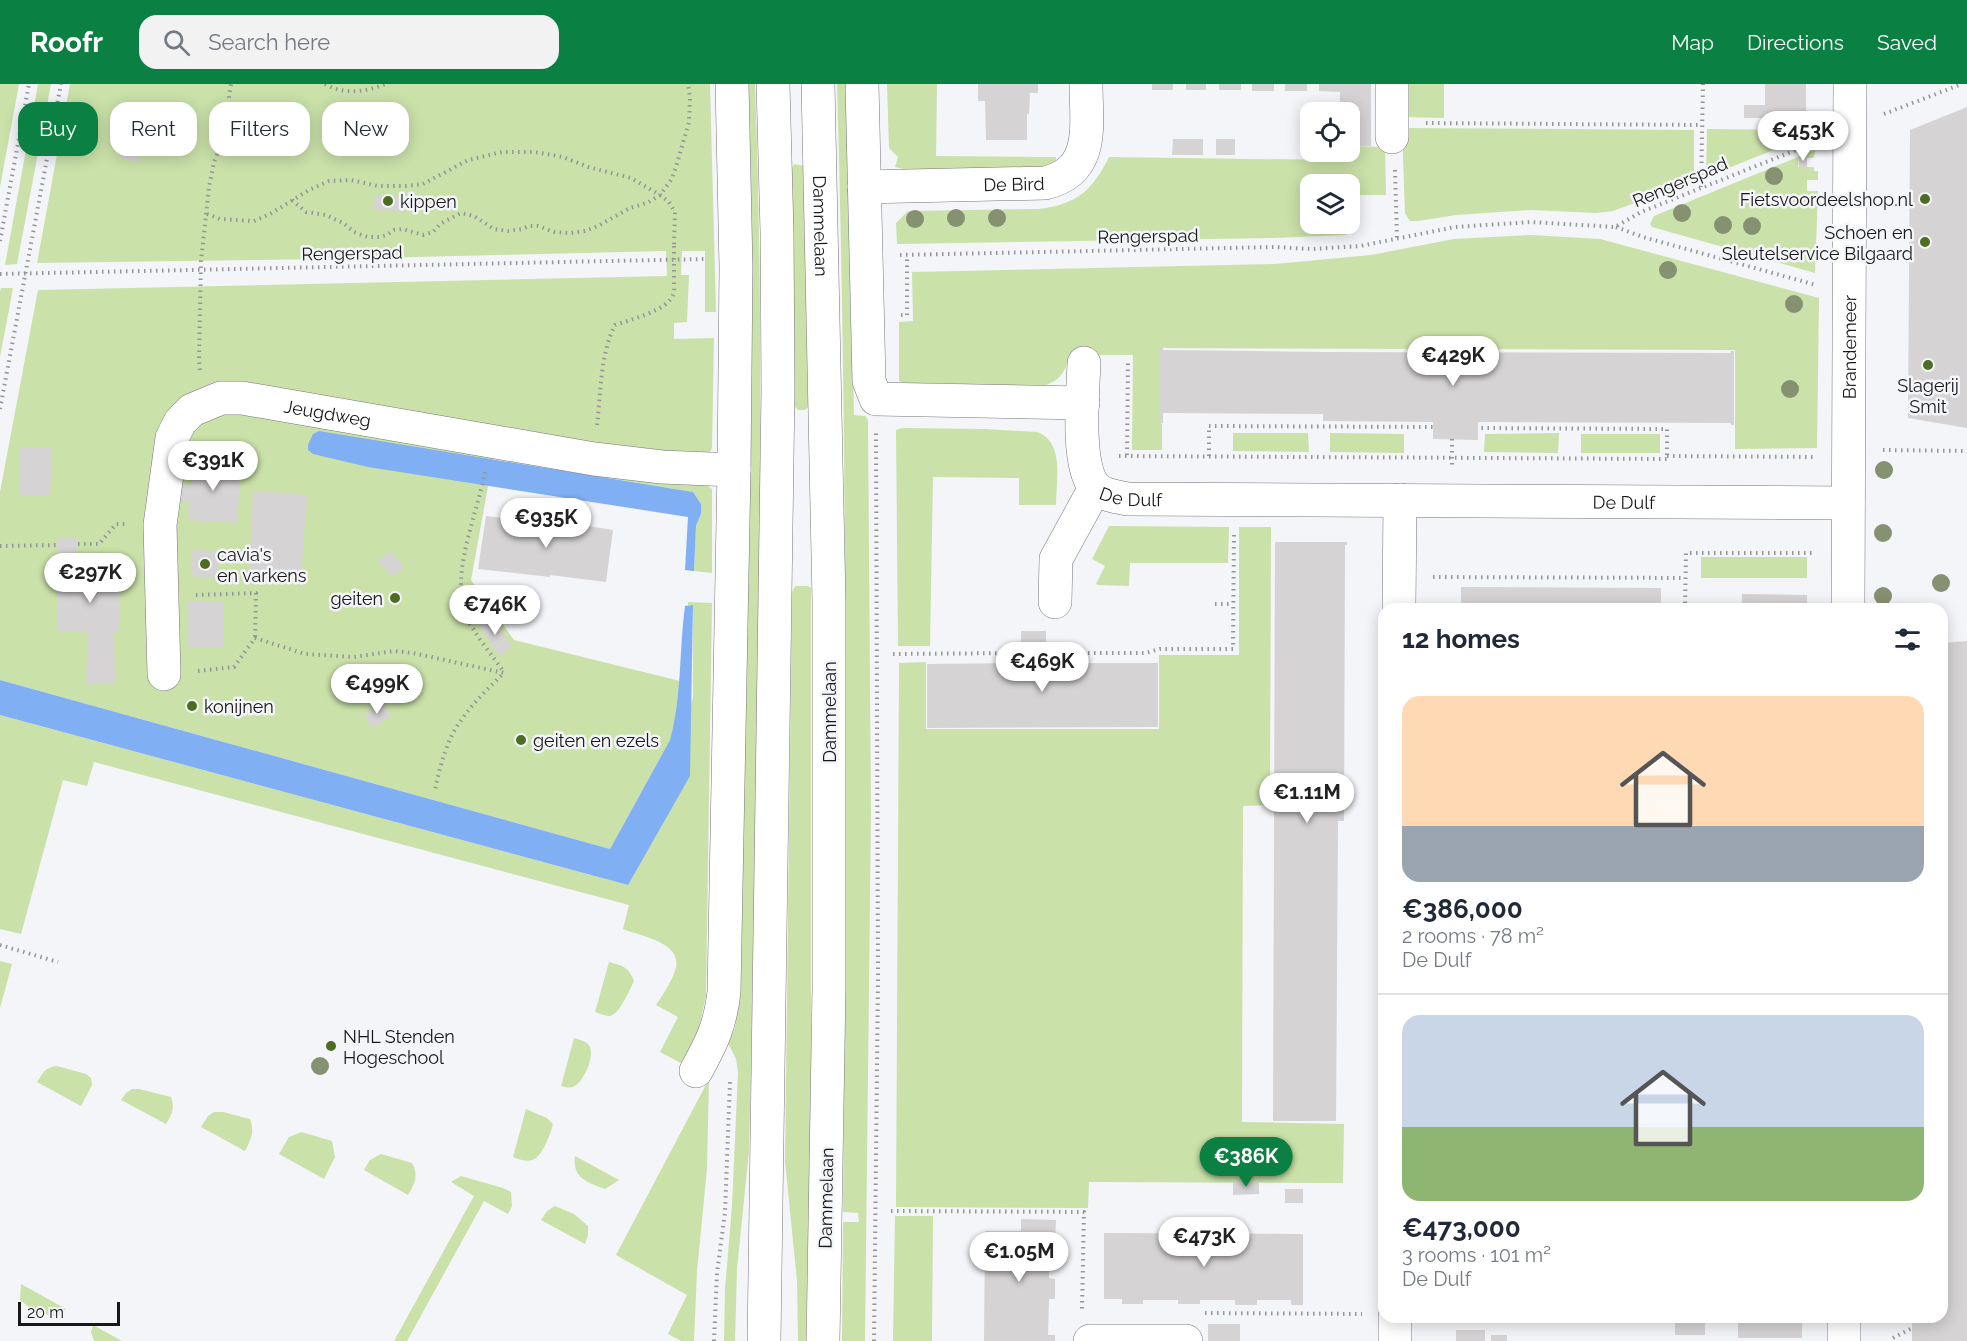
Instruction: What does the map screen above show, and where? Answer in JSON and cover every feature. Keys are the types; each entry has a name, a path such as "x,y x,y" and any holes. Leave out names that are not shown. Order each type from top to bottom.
{"street":[{"path":"696,1071 713,1041 721,1018 724,992 736,268 732,84"},
{"path":"764,1341 778,391 774,84"},
{"name":"Dammelaan","path":"818,84 829,602 829,988 823,1341"},
{"path":"862,84 869,381 876,399 1083,403"},
{"name":"De Bird","path":"864,187 1045,183 1058,180 1075,168 1083,153 1086,84"},
{"path":"1392,84 1392,130"},
{"name":"Brandemeer","path":"1848,603 1850,84"},
{"name":"De Dulf","path":"1084,363 1083,454 1086,471 1095,488 1110,496 1128,499 1848,504"},
{"name":"Jeugdweg","path":"164,674 160,525 172,438 180,422 192,410 221,398 242,398 594,459 662,467 734,470"},
{"path":"1055,602 1056,559 1095,488"},
{"path":"1399,603 1400,500"},
{"path":"1387,1323 1395,1341"},
{"path":"1844,1323 1844,1341"},
{"path":"1086,1327 1192,1327"}],"path":[{"path":"0,241 29,84"},
{"path":"0,409 61,84"},
{"path":"206,404 199,361 203,237 214,162 228,128 231,84"},
{"path":"325,84 353,92 377,88 385,84"},
{"path":"292,200 306,212 326,215 367,237 379,237 393,230 403,229 423,235 433,232 440,224 461,213 474,216 494,229 515,230 538,226 554,232 585,231 630,207 647,203 660,195 676,167 689,122 688,84"},
{"path":"1701,187 1703,84"},
{"path":"1940,84 1943,92"},
{"name":"Rengerspad","path":"900,255 1275,247 1312,249 1360,246 1455,227 1531,222 1615,227 1641,212 1701,187 1962,84"},
{"path":"1397,238 1392,130 1701,125"},
{"path":"207,214 238,222 254,221 328,181 351,180 378,186 423,184 468,160 502,152 535,152 563,157 588,167 631,178 660,195 669,202 675,212 674,294 669,302 647,314 615,325 609,337 594,459"},
{"path":"1615,227 1643,237 1819,286"},
{"path":"907,255 907,306"},
{"name":"Rengerspad","path":"0,274 705,259"},
{"path":"1127,456 1128,360"},
{"path":"874,1341 878,976 876,399"},
{"path":"1209,456 1209,426 1433,427"},
{"path":"1478,428 1667,429 1667,456"},
{"path":"1874,450 1967,451"},
{"path":"1095,488 1120,456 1667,459 1667,456 1826,457"},
{"path":"482,487 464,555 461,594 465,615 504,673"},
{"path":"1046,653 1145,653 1160,649 1233,649 1234,500"},
{"path":"78,544 99,544 117,524 160,525"},
{"path":"0,546 57,544"},
{"path":"1685,603 1686,553 1817,553"},
{"path":"1399,577 1685,578"},
{"path":"162,596 256,594 255,638 234,667 164,674"},
{"path":"1215,604 1233,604"},
{"path":"255,638 305,654 354,657 394,651 504,673"},
{"path":"893,654 1021,653"},
{"path":"435,790 442,760 453,733 475,702 504,673"},
{"path":"0,945 58,962"},
{"path":"713,1041 728,1066 730,1081 725,1212 717,1273 714,1341"},
{"path":"891,1211 1084,1212 1086,1327"},
{"path":"1192,1327 1378,1316"},
{"path":"1893,1338 1911,1329"}],"green space":[{"path":"0,84 19,84 0,187"},
{"path":"38,84 51,84 48,102 35,102"},
{"path":"70,84 710,84 716,312 705,312 705,251 682,251 681,275 689,275 687,322 674,323 674,339 714,338 712,448 693,484 704,483 712,489 712,573 694,571 696,526 701,514 701,504 693,492 493,459 471,580 514,640 680,681 675,722 670,740 610,849 0,680 0,492 38,290 667,276 666,251 37,263 57,156 98,156 98,102 67,102"},
{"path":"745,84 755,84 758,207 760,453 758,700 749,1151 737,1269 735,1341 724,1341 738,1072 736,1059 728,1043 735,1028 737,1010"},
{"path":"837,84 847,84 854,415 865,416 868,420 871,810 865,1341 842,1341 843,1222 859,1222 858,1213 843,1212 845,507"},
{"path":"887,84 937,84 936,156 1056,157 1056,162 1044,167 907,170 895,167 898,157 889,148"},
{"path":"1403,84 1444,84 1444,118 1402,117"},
{"path":"1402,128 1694,130 1694,177 1684,185 1613,211 1596,213 1531,210 1456,215 1410,221 1405,213"},
{"path":"1707,129 1815,130 1814,134 1706,177"},
{"path":"1360,146 1385,147 1386,195 1360,195 1360,174 1300,174 1300,234 1346,235 897,244 896,223 908,211 1039,209 1064,204 1082,194 1089,187 1109,157 1360,162"},
{"path":"1815,150 1814,158 1799,158 1798,167 1814,167 1814,171 1818,171 1818,180 1807,180 1807,191 1818,191 1815,273 1652,227 1650,224 1654,216"},
{"path":"25,156 37,156 17,264 5,265"},
{"path":"794,164 804,166 808,407 805,410 798,410 795,407 792,169"},
{"path":"1531,235 1600,239 1819,298 1817,448 1735,449 1735,350 1160,348 1162,450 1132,450 1133,355 1069,355 1066,367 1060,376 1052,383 1040,387 899,381 899,322 913,321 912,272 1275,264 1371,255 1454,239"},
{"path":"1,288 13,288 0,357 0,292"},
{"path":"902,428 1037,432 1052,444 1057,463 1056,505 1019,505 1019,478 933,477 930,646 898,646 896,430"},
{"path":"1233,433 1308,433 1309,452 1233,451"},
{"path":"1330,433 1404,434 1404,453 1330,452"},
{"path":"1559,433 1558,453 1484,452 1485,434"},
{"path":"1581,434 1660,434 1660,453 1581,453"},
{"path":"1109,526 1229,527 1228,563 1130,563 1129,586 1098,585 1096,584 1105,566 1092,559"},
{"path":"1239,527 1271,527 1270,805 1243,806 1242,1122 1344,1124 1343,1183 1089,1182 1088,1208 896,1207 899,663 926,662 926,729 1159,729 1159,655 1239,655"},
{"path":"1701,557 1807,557 1807,578 1701,578"},
{"path":"795,586 811,588 811,1105 806,1341 798,1341 797,1281 785,1161 792,592"},
{"path":"688,602 712,603 706,996 698,1032 681,1063 660,1052 678,1017 656,1005 673,977 676,958 666,946 658,941 623,929 629,905 94,762 87,786 63,780 21,934 0,929 0,715 628,885 693,698 693,606 688,605"},
{"path":"0,961 12,964 0,1008"},
{"path":"609,962 625,968 634,981 617,1012 609,1016 595,1012"},
{"path":"574,1038 587,1043 591,1053 586,1073 579,1083 568,1088 561,1086"},
{"path":"57,1066 86,1074 91,1078 92,1085 81,1106 37,1082 47,1069"},
{"path":"709,1079 707,1169 697,1271 694,1341 681,1341 668,1334 687,1295 616,1255"},
{"path":"132,1089 171,1097 172,1111 166,1124 121,1100"},
{"path":"526,1109 547,1118 553,1124 543,1150 536,1158 527,1161 513,1157"},
{"path":"214,1112 250,1119 252,1135 245,1151 201,1127 208,1116"},
{"path":"301,1132 332,1141 335,1157 324,1179 279,1154 289,1137"},
{"path":"381,1154 412,1163 415,1179 408,1195 364,1170 370,1160"},
{"path":"575,1156 619,1180 605,1189 587,1181 578,1174"},
{"path":"461,1176 511,1192 512,1206 508,1214 484,1201 407,1341 394,1341 474,1196 451,1182"},
{"path":"555,1206 574,1214 588,1226 585,1244 541,1220 547,1211"},
{"path":"895,1216 933,1216 932,1341 893,1341"},
{"path":"21,1284 66,1309 57,1317 34,1311 20,1300"},
{"path":"93,1325 122,1341 94,1341 91,1332"}],"water":[{"path":"319,431 693,492 701,504 701,514 696,526 694,571 685,570 688,517 368,467 313,454 308,450 308,445 313,434"},
{"path":"693,605 690,776 628,885 0,715 0,680 610,849 670,740 678,691 685,606"}],"building":[{"path":"978,84 1038,84 1038,93 1030,93 1027,140 986,140 985,101 978,101"},
{"path":"1152,84 1173,84 1173,90 1152,90"},
{"path":"1186,84 1206,84 1206,90 1186,90"},
{"path":"1219,84 1241,84 1241,90 1219,90"},
{"path":"1252,84 1274,84 1274,91 1252,91"},
{"path":"1285,84 1307,84 1307,91 1285,91"},
{"path":"1319,84 1371,84 1371,146 1360,146 1360,102 1340,102 1340,92 1319,91"},
{"path":"1765,84 1806,84 1806,111 1794,111 1794,129 1765,129 1765,118 1744,118 1744,105 1765,105"},
{"path":"1967,107 1967,428 1908,418 1910,130"},
{"path":"1173,139 1203,139 1203,155 1172,155"},
{"path":"1216,139 1235,139 1235,155 1216,155"},
{"path":"121,156 140,156 139,162 121,159"},
{"path":"1799,158 1807,158 1807,167 1799,167"},
{"path":"375,195 403,195 403,211 374,210"},
{"path":"1160,348 1163,350 1323,352 1731,353 1734,351 1734,425 1731,423 1478,422 1478,440 1433,439 1433,422 1323,421 1323,414 1163,413 1163,423 1160,423"},
{"path":"20,447 52,447 50,496 19,495"},
{"path":"192,461 241,464 237,523 188,520 189,502 180,501 181,485 191,486"},
{"path":"253,491 307,495 301,574 249,570"},
{"path":"486,516 518,520 518,517 582,526 588,524 588,526 613,530 606,582 478,569"},
{"path":"57,537 78,537 78,554 119,554 119,631 114,631 115,683 86,683 88,631 58,632"},
{"path":"1275,542 1347,542 1345,545 1344,821 1338,821 1336,1121 1273,1121"},
{"path":"193,549 220,552 217,578 191,576"},
{"path":"389,551 404,566 393,577 378,562"},
{"path":"1461,587 1661,588 1661,603 1461,603"},
{"path":"1742,594 1807,595 1807,603 1742,603"},
{"path":"223,601 224,647 188,647 187,602"},
{"path":"490,616 512,647 500,656 478,625"},
{"path":"1021,631 1046,631 1046,663 1158,663 1158,727 927,728 927,664 1021,663"},
{"path":"1967,641 1967,1341 1912,1341 1912,1323 1948,1323 1948,643"},
{"path":"382,703 391,716 372,728 364,714"},
{"path":"1233,1182 1259,1182 1259,1194 1233,1195"},
{"path":"1285,1189 1303,1189 1303,1203 1285,1203"},
{"path":"1021,1219 1056,1220 1055,1243 1049,1243 1049,1278 1055,1279 1055,1299 1049,1299 1048,1335 1055,1335 1055,1341 984,1341 985,1231 1021,1231"},
{"path":"1104,1233 1303,1234 1303,1305 1291,1305 1291,1300 1257,1300 1257,1305 1235,1305 1235,1300 1200,1300 1200,1304 1178,1304 1178,1300 1143,1300 1143,1304 1122,1304 1122,1299 1104,1299"},
{"path":"1675,1323 1705,1323 1705,1335 1675,1335"},
{"path":"1738,1323 1802,1323 1802,1338 1738,1338"},
{"path":"1208,1324 1240,1324 1240,1341 1208,1341"},
{"path":"1456,1330 1485,1330 1485,1341 1456,1341"},
{"path":"1491,1335 1507,1335 1507,1341 1491,1341"}],"place":[{"name":"Fietsvoordeelshop.nl","path":"1925,199"},
{"name":"kippen","path":"388,201"},
{"name":"Schoen en Sleutelservice Bilgaard","path":"1925,242"},
{"name":"Slagerij Smit","path":"1928,365"},
{"name":"cavia's en varkens","path":"205,564"},
{"name":"geiten","path":"395,598"},
{"name":"konijnen","path":"192,706"},
{"name":"geiten en ezels","path":"521,740"},
{"name":"NHL Stenden Hogeschool","path":"331,1046"}]}
